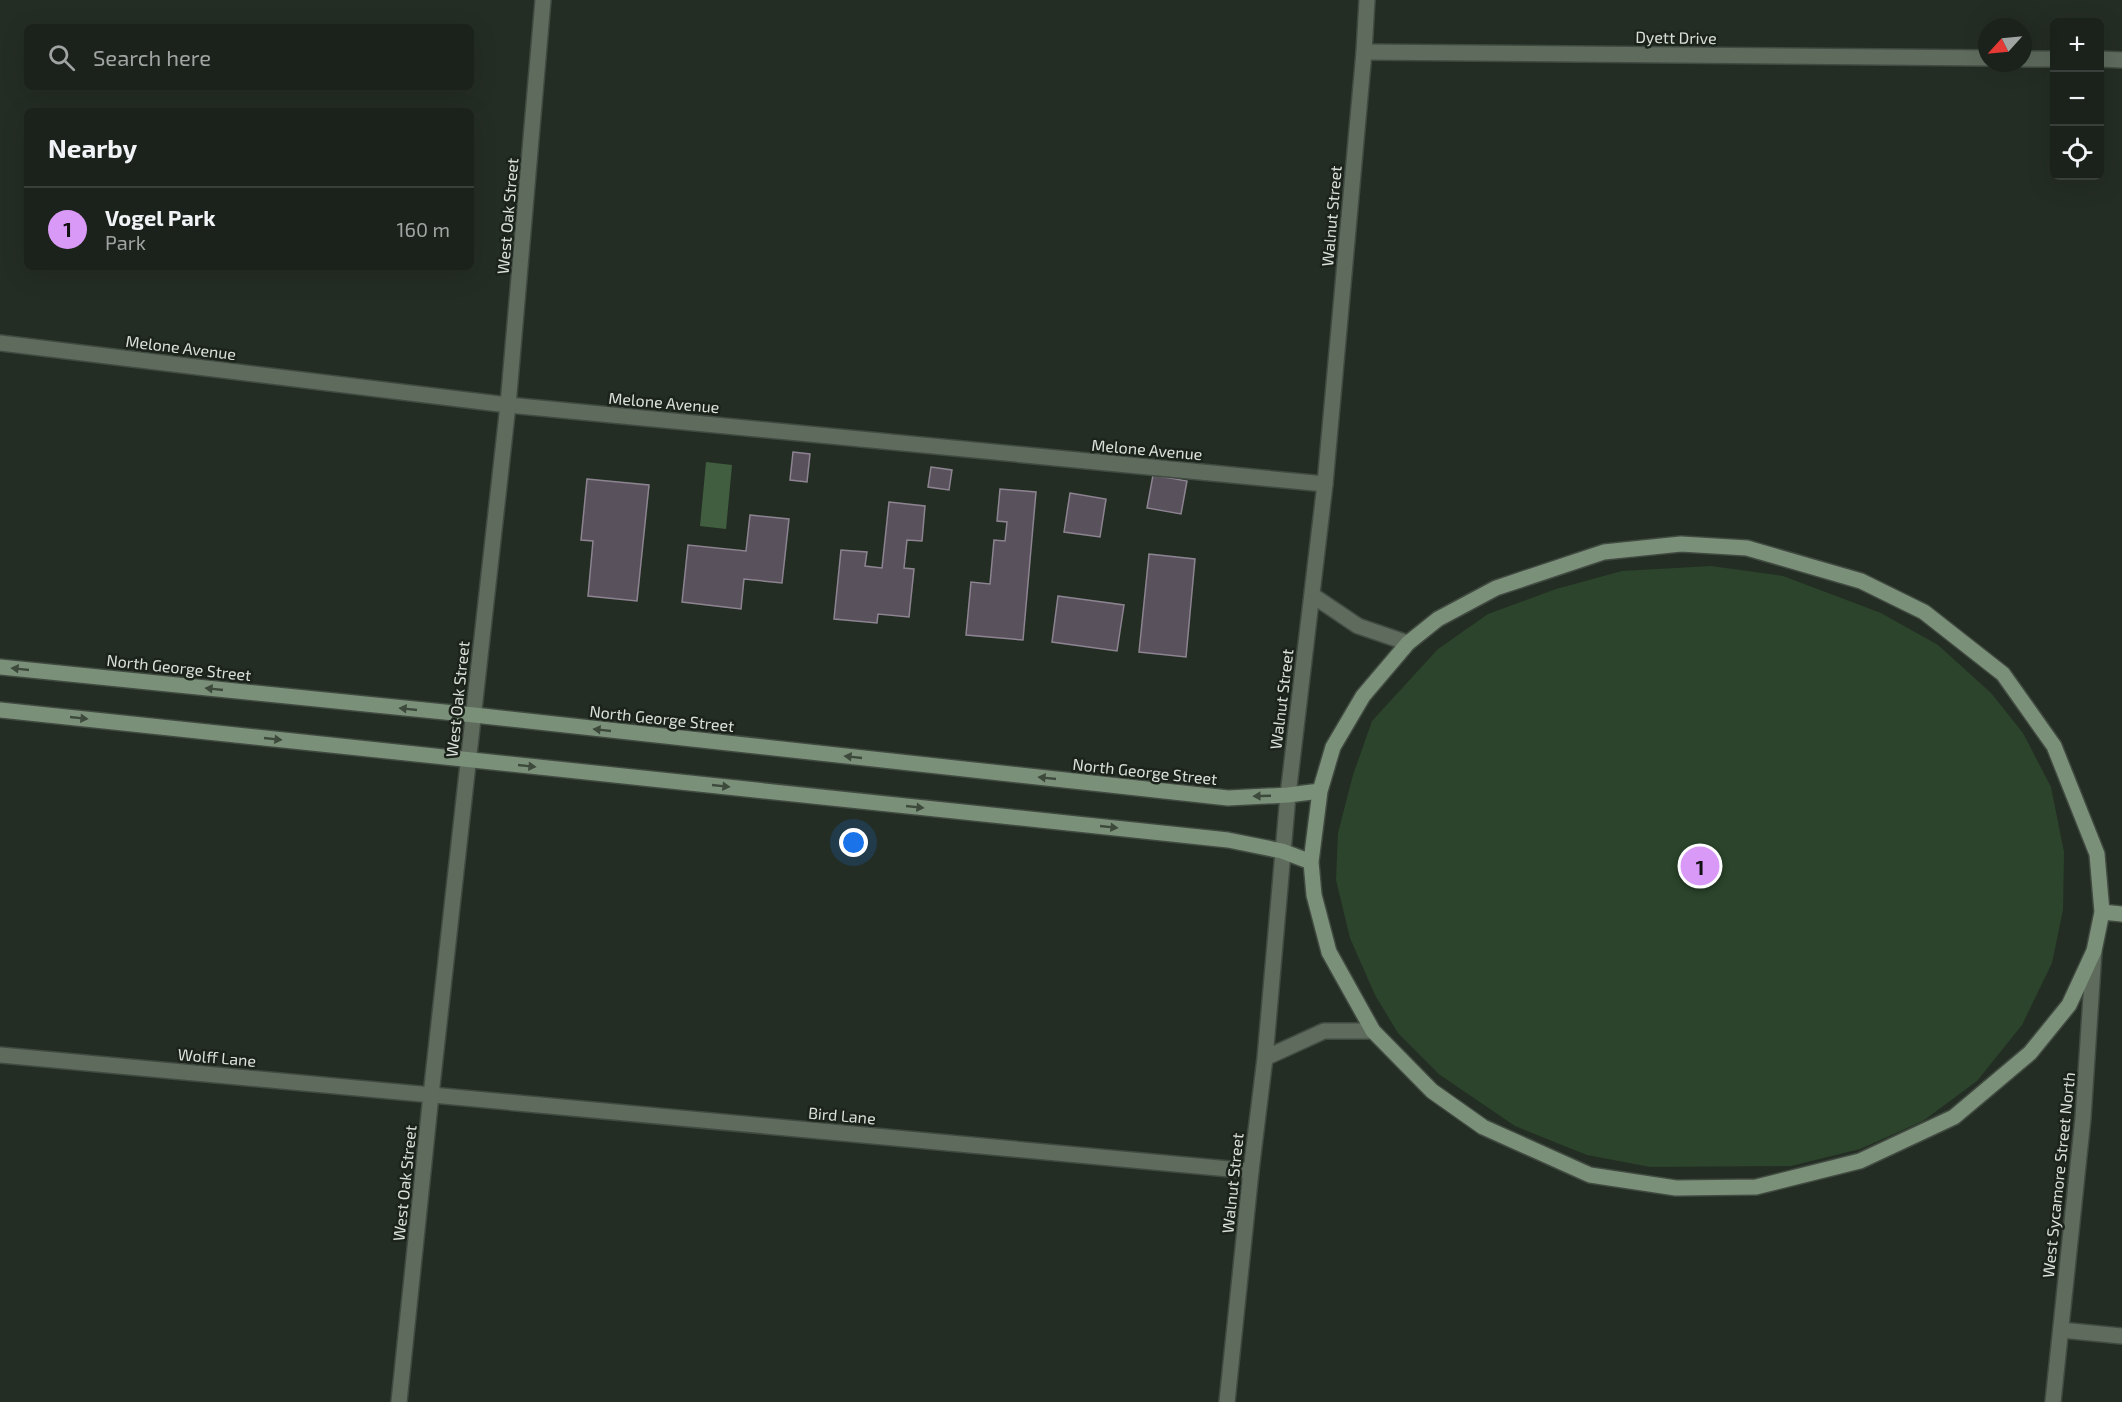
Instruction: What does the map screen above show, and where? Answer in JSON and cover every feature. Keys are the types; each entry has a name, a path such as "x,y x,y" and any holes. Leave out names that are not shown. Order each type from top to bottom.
{"street":[{"name":"West Oak Street","path":"399,1402 508,405 543,0"},
{"name":"Walnut Street","path":"1227,1402 1265,1058 1282,851 1325,484 1367,0"},
{"name":"Dyett Drive","path":"1364,52 1978,58"},
{"path":"2032,59 2050,59"},
{"path":"2104,59 2122,60"},
{"name":"Melone Avenue","path":"0,343 508,405 1325,484"},
{"path":"1681,544 1747,548 1861,580 1924,612 2003,674 2054,746 2097,854 2102,912 2094,951 2069,1005 2030,1053 1954,1117 1860,1161 1756,1187 1676,1188 1590,1175 1483,1127 1432,1091 1373,1031 1329,952 1314,895 1311,862 1320,791 1333,747 1364,696 1408,643 1438,619 1496,588 1604,552 1681,544"},
{"path":"1312,595 1358,626 1408,643"},
{"name":"North George Street","path":"0,667 1228,798 1320,791"},
{"path":"0,710 1216,838 1282,851 1311,862"},
{"path":"2102,912 2122,914"},
{"name":"West Sycamore Street North","path":"2053,1402 2083,1118 2094,951"},
{"path":"1265,1058 1324,1031 1373,1031"},
{"name":"Wolff Lane","path":"0,1055 431,1095"},
{"name":"Bird Lane","path":"431,1095 1251,1171"},
{"path":"2061,1330 2122,1336"}],"shaded area":[{"path":"706,462 732,465 726,529 700,526"},
{"path":"1711,566 1783,576 1881,613 1938,645 1991,693 2023,733 2051,787 2064,852 2063,910 2052,963 2022,1025 1977,1081 1923,1121 1860,1149 1791,1166 1650,1167 1587,1155 1515,1126 1440,1075 1398,1033 1375,995 1350,938 1336,880 1338,833 1353,775 1372,721 1438,649 1488,614 1556,589 1622,571"}],"building":[{"path":"793,452 810,454 807,482 790,480"},
{"path":"931,467 952,470 949,490 928,487"},
{"path":"1153,475 1187,481 1181,514 1147,508"},
{"path":"587,479 649,485 637,601 588,596 593,541 581,540"},
{"path":"1000,489 1036,492 1023,640 966,635 971,582 990,584 994,540 1005,541 1007,522 997,521"},
{"path":"1070,493 1106,499 1100,537 1064,532"},
{"path":"889,502 925,506 922,541 907,540 904,568 914,569 909,617 878,614 877,623 834,619 841,550 867,552 865,566 882,568"},
{"path":"750,515 789,519 782,583 744,579 741,609 682,602 688,545 746,551"},
{"path":"1149,554 1195,559 1186,657 1139,652"},
{"path":"1058,596 1124,605 1117,651 1052,642"}],"place":[{"name":"Vogel Park","path":"1700,866"}]}
